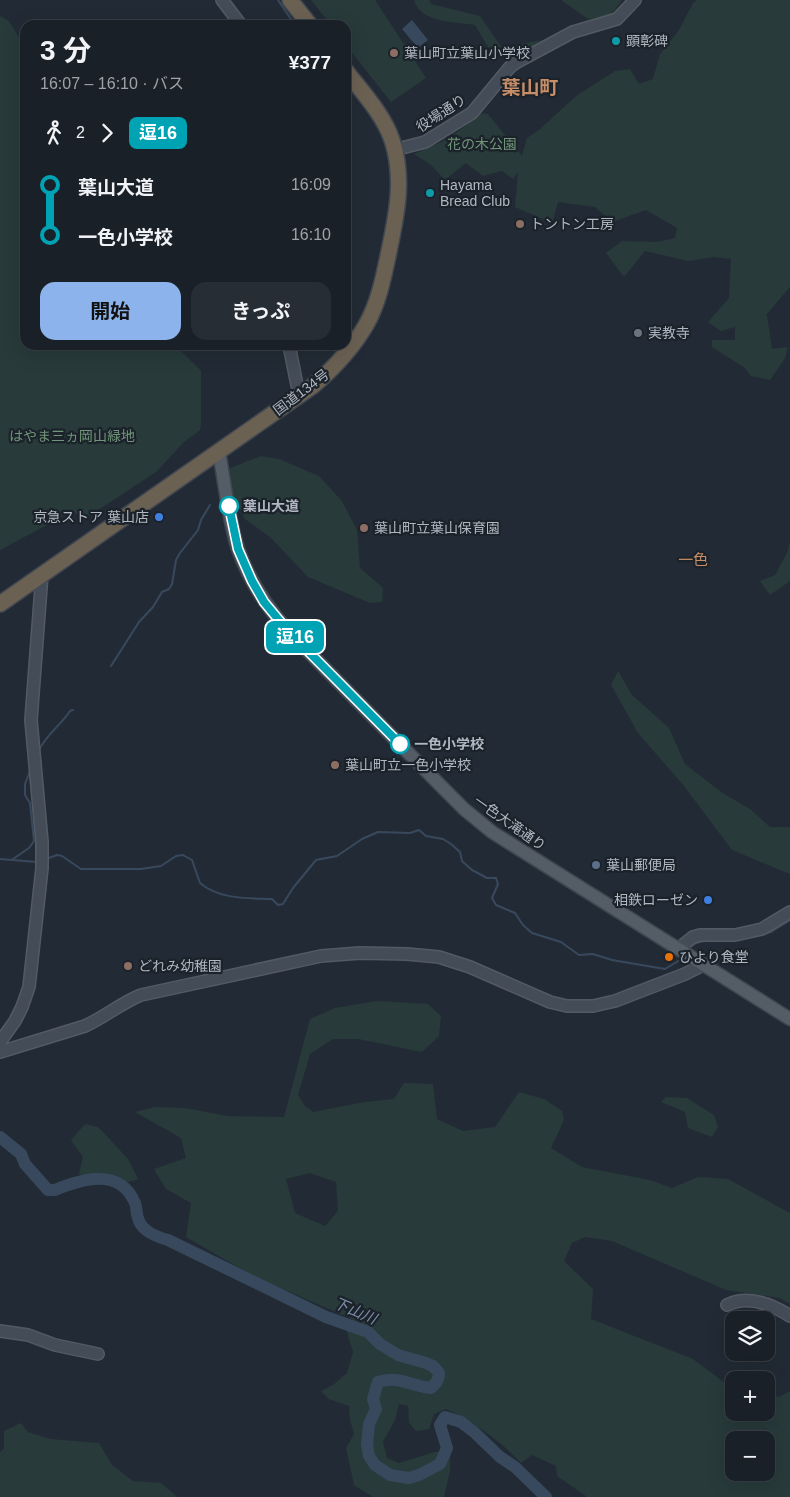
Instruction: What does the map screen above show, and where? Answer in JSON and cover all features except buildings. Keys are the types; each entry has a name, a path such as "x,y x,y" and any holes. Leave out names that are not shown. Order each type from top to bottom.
{"highway":[{"path":"290,0 306,20"},
{"name":"国道134号","path":"351,78 378,113 386,127 394,150 399,184 395,222 378,298 365,325 351,345"},
{"name":"国道134号","path":"0,604 299,395 329,372 348,350"}],"main road":[{"name":"一色大滝通り","path":"219,452 234,532 244,565 264,602 288,631 446,791 492,832 790,1019"}],"street":[{"path":"222,0 237,20"},
{"name":"役場通り","path":"394,150 425,142 472,113 510,67 517,62 573,32 610,22 622,15 635,0"},
{"path":"290,350 299,395"},
{"path":"0,1042 15,1021 29,987 42,862 31,720 42,574"},
{"path":"678,949 700,934 735,934 762,929 790,912"},
{"path":"0,1052 85,1026 141,995 337,953 407,954 439,958 470,967 550,1002 567,1006 612,1002 685,974 703,965"},
{"path":"727,1305 735,1301 763,1302 776,1307 790,1316"},
{"path":"0,1331 28,1335 55,1346 98,1354"}],"green space":[{"path":"311,0 375,0 426,78 391,102 351,51 351,20 327,20"},
{"path":"414,0 429,0 431,4 480,16 502,48 541,40 517,57 493,55 475,25 449,22 431,17 418,8"},
{"path":"561,0 622,0 611,15 588,19"},
{"name":"花の木公園","path":"697,0 790,0 790,287 766,315 772,349 788,347 785,358 770,380 751,376 745,368 712,347 712,340 735,340 735,327 721,331 708,322 729,298 731,259 714,257 688,261 645,251 624,277 606,253 622,241 657,242 675,238 677,228 646,210 612,222 595,207 558,202 552,223 515,207 518,172 513,179 502,171 483,176 466,163 445,180 431,165 414,154 448,139 482,113 488,114 522,156 527,138 540,129 576,96 615,71 630,69 639,84 653,79 660,54 679,30 693,3"},
{"name":"はやま三ヵ岡山緑地","path":"0,16 9,21 20,39 20,350 180,350 201,371 201,424 200,430 184,442 156,472 83,520 73,511 0,550"},
{"path":"261,456 279,459 319,476 342,501 357,530 360,568 383,588 382,602 370,603 308,577 270,537 245,519 231,492 230,468"},
{"path":"790,542 790,581 770,595 760,581 775,575 787,553"},
{"path":"618,671 632,695 669,728 685,764 721,792 750,809 770,827 790,827 790,874 732,850 684,786 638,733 611,685"},
{"path":"377,1001 428,1004 441,1016 439,1036 422,1052 358,1039 333,1039 310,1054 298,1095 305,1106 313,1112 365,1102 394,1099 404,1083 433,1084 437,1119 463,1131 495,1127 519,1092 544,1099 562,1111 564,1120 551,1148 582,1167 650,1180 672,1188 698,1177 728,1179 790,1213 790,1304 780,1298 726,1290 612,1241 585,1237 572,1243 564,1261 593,1289 591,1319 693,1359 725,1383 725,1421 775,1421 775,1396 779,1397 790,1391 790,1497 587,1497 557,1476 556,1466 532,1455 521,1463 486,1432 446,1409 434,1414 429,1429 416,1431 409,1423 408,1406 399,1404 395,1420 383,1442 387,1458 399,1463 435,1452 450,1451 450,1471 444,1497 373,1497 354,1485 346,1448 354,1434 349,1406 329,1399 321,1391 333,1385 347,1373 353,1352 347,1332 352,1319 255,1277 186,1237 191,1203 166,1189 154,1169 186,1158 181,1138 135,1112 155,1107 185,1108 227,1116 284,1117 310,1019 335,1008","holes":["310,1173 336,1182 338,1211 325,1226 295,1213 286,1179"]},
{"path":"666,1097 687,1098 714,1115 718,1127 712,1137 688,1128 685,1112 661,1102"},
{"path":"85,1124 98,1127 103,1132 128,1159 138,1179 125,1182 108,1182 79,1174 83,1157 71,1140"},
{"path":"21,1423 28,1432 50,1439 99,1443 112,1465 133,1481 161,1483 177,1497 0,1497 0,1452 4,1449 4,1431"}],"water":[{"path":"412,20 428,40 418,48 402,29"}],"waterway":[{"path":"278,0 292,20"},
{"path":"111,666 139,622 153,607 162,592 169,589 172,584 176,560 198,530 201,520 210,505"},
{"path":"39,750 50,734 73,710"},
{"path":"13,859 29,848 34,841 30,803 25,795 25,784 30,771"},
{"path":"46,859 57,855 62,856 81,869 141,869 161,866 176,856 183,855 192,860 200,883 208,889 216,893 235,897 272,899 278,905 283,904 293,888 316,860 337,856 362,839 378,832 410,833 419,830 426,836 443,839 451,844 460,852 462,861 472,870 487,878 496,878 498,884 492,898 496,905 515,913 523,925 532,933 561,942 579,955 593,954 612,960 665,969 680,960"},
{"path":"0,859 37,862"},
{"path":"747,938 771,932 790,920"},
{"path":"688,948 704,941 732,941"},
{"name":"下山川","path":"0,1137 21,1154 25,1164 48,1190 55,1190 88,1180 110,1180 120,1184 135,1203 140,1223 150,1233 326,1317 368,1332 380,1344 398,1355 433,1366 439,1375 431,1388 398,1380 378,1382 373,1399 376,1409 369,1424 367,1445 369,1456 375,1465 390,1475 409,1478 440,1464 447,1448 440,1425 445,1417 461,1422 474,1432 546,1497"}],"bus line":[{"name":"逗16","path":"229,506 238,549 244,565 264,602 288,631 400,744"}],"place":[{"name":"顕彰碑","path":"616,41"},
{"name":"葉山町立葉山小学校","path":"394,53"},
{"name":"Hayama Bread Club","path":"430,193"},
{"name":"トントン工房","path":"520,224"},
{"name":"実教寺","path":"638,333"},
{"name":"葉山大道","path":"229,506"},
{"name":"京急ストア 葉山店","path":"159,517"},
{"name":"葉山町立葉山保育園","path":"364,528"},
{"name":"一色小学校","path":"400,744"},
{"name":"葉山町立一色小学校","path":"335,765"},
{"name":"葉山郵便局","path":"596,865"},
{"name":"相鉄ローゼン","path":"708,900"},
{"name":"ひより食堂","path":"669,957"},
{"name":"どれみ幼稚園","path":"128,966"}],"district":[{"name":"葉山町","path":"530,87"},
{"name":"一色","path":"693,560"}]}
